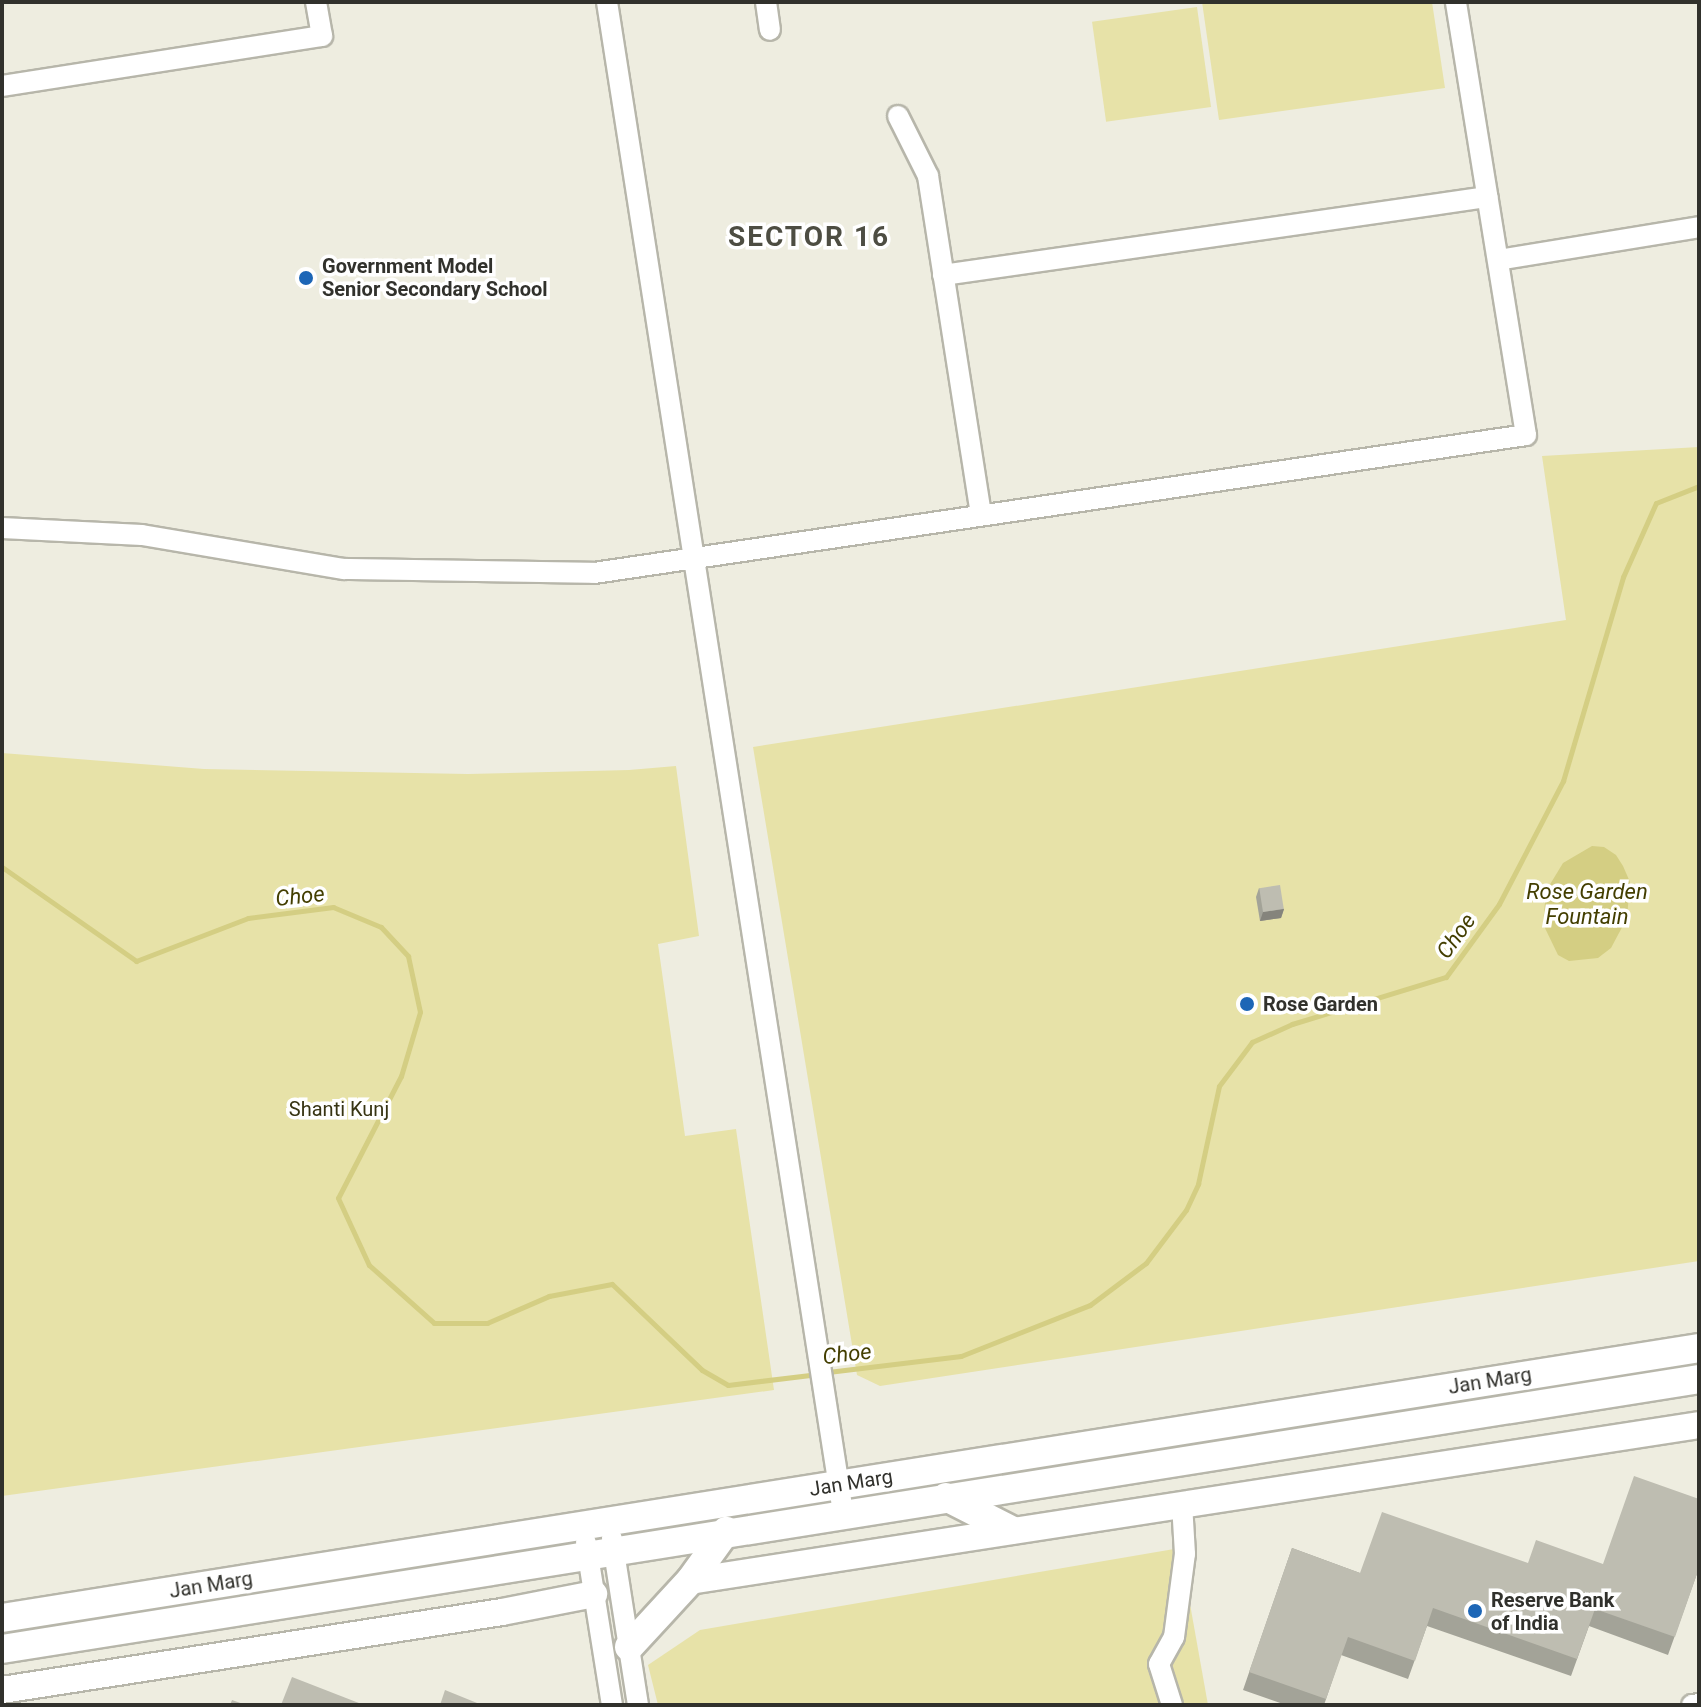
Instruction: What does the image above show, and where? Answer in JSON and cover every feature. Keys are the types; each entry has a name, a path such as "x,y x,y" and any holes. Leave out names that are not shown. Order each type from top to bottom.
{"main road":[{"name":"Jan Marg","path":"2,1618 596,1523 841,1499 1699,1348"},
{"name":"Jan Marg","path":"2,1649 726,1531 841,1499 946,1497 1699,1379"},
{"path":"946,1497 1011,1530"},
{"path":"629,1647 690,1581 726,1531"}],"street":[{"path":"2,86 322,36 316,2"},
{"path":"607,2 841,1499"},
{"path":"766,2 770,30"},
{"path":"2,528 142,535 344,569 594,573 1526,435 1456,2"},
{"path":"898,116 928,176 981,515"},
{"path":"943,275 1487,197"},
{"path":"1498,260 1699,227"},
{"path":"690,1581 1699,1425"},
{"path":"1172,1705 1159,1664 1174,1637 1185,1554 1182,1503"},
{"path":"596,1523 601,1552 629,1647 638,1705"},
{"path":"601,1552 594,1594 612,1705"},
{"path":"2,1690 502,1612 594,1594"},
{"path":"1692,1705 1699,1704"}],"green space":[{"path":"1202,2 1432,2 1445,88 1219,120"},
{"path":"1197,7 1211,107 1106,122 1092,22"},
{"name":"Rose Garden","path":"1699,447 1699,1261 880,1386 857,1375 753,747 1566,620 1542,456"},
{"name":"Shanti Kunj","path":"2,753 204,769 468,774 676,766 699,936 658,944 685,1136 736,1129 774,1390 2,1496"},
{"path":"1180,1548 1208,1705 658,1705 648,1665 700,1630"}],"water":[{"name":"Rose Garden Fountain","path":"1592,846 1604,847 1616,855 1623,866 1630,882 1627,918 1611,948 1598,958 1569,961 1558,955 1543,924 1546,891 1563,863"}],"building":[{"path":"1280,885 1284,909 1263,912 1259,888"},
{"path":"1634,1476 1699,1499 1699,1568 1675,1637 1595,1609 1577,1659 1433,1608 1415,1661 1348,1637 1326,1699 1249,1672 1292,1548 1360,1573 1382,1512 1528,1563 1536,1540 1603,1564"},
{"path":"292,1677 364,1705 281,1705"},
{"path":"445,1690 482,1705 440,1705"}],"waterway":[{"name":"Choe","path":"828,1372 961,1356 1090,1305 1146,1263 1186,1210 1198,1184 1219,1086 1252,1042 1292,1024 1446,977 1499,904 1563,781 1623,577 1656,503 1699,486"},
{"name":"Choe","path":"2,867 136,961 248,918 333,907 381,927 408,956 420,1012 401,1076 338,1198 369,1265 434,1323 487,1323 549,1296 612,1284 702,1370 728,1385 818,1374"}],"place":[{"name":"Government Model Senior Secondary School","path":"306,278"},
{"name":"Rose Garden","path":"1247,1004"},
{"name":"Reserve Bank of India","path":"1475,1611"}],"district":[{"name":"SECTOR 16","path":"809,237"}]}
